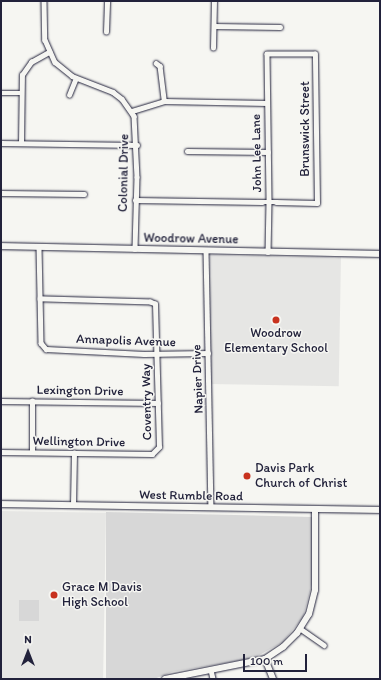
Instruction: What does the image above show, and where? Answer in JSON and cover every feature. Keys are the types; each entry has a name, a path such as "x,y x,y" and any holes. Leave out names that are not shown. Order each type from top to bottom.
{"street":[{"path":"44,1 44,34 49,52 59,67 76,78 113,92 132,111 164,101 268,103"},
{"path":"106,32 107,1"},
{"path":"213,48 214,1"},
{"path":"214,26 280,27"},
{"path":"21,143 20,81 27,65 49,52"},
{"name":"Brunswick Street","path":"267,54 315,54 317,203 269,202"},
{"name":"John Lee Lane","path":"267,54 269,202 268,252"},
{"path":"156,63 160,66 164,101"},
{"path":"69,95 76,78"},
{"path":"1,92 20,93"},
{"name":"Colonial Drive","path":"132,111 136,123 137,145 135,249"},
{"path":"1,143 137,145"},
{"path":"187,150 268,152"},
{"path":"1,193 84,194"},
{"path":"135,200 269,202"},
{"name":"Woodrow Avenue","path":"1,246 380,254"},
{"path":"39,247 40,299"},
{"name":"Napier Drive","path":"206,250 211,507"},
{"name":"Coventry Way","path":"40,299 150,302 154,304 157,310 158,354 159,447 157,451"},
{"name":"Annapolis Avenue","path":"40,299 44,347 49,350 158,354 208,353"},
{"name":"Lexington Drive","path":"1,401 158,403"},
{"path":"32,401 32,452"},
{"name":"Wellington Drive","path":"1,452 152,454 157,451"},
{"path":"73,505 74,453"},
{"name":"West Rumble Road","path":"1,504 380,510"},
{"path":"165,679 265,659 284,647 301,628 311,608 316,590 315,509"},
{"path":"301,628 324,645"},
{"path":"265,659 273,679"},
{"path":"211,670 213,679"}],"shaded area":[{"name":"Woodrow Elementary School","path":"210,255 341,257 339,386 208,384"},
{"name":"Grace M Davis High School","path":"1,511 106,513 103,679 1,679"},
{"path":"106,512 313,517 312,584 303,617 283,642 254,658 172,672 154,679 106,679"},
{"path":"19,600 39,600 39,621 19,621"}],"place":[{"name":"Woodrow Elementary School","path":"276,320"},
{"name":"Davis Park Church of Christ","path":"247,476"},
{"name":"Grace M Davis High School","path":"54,595"}]}
